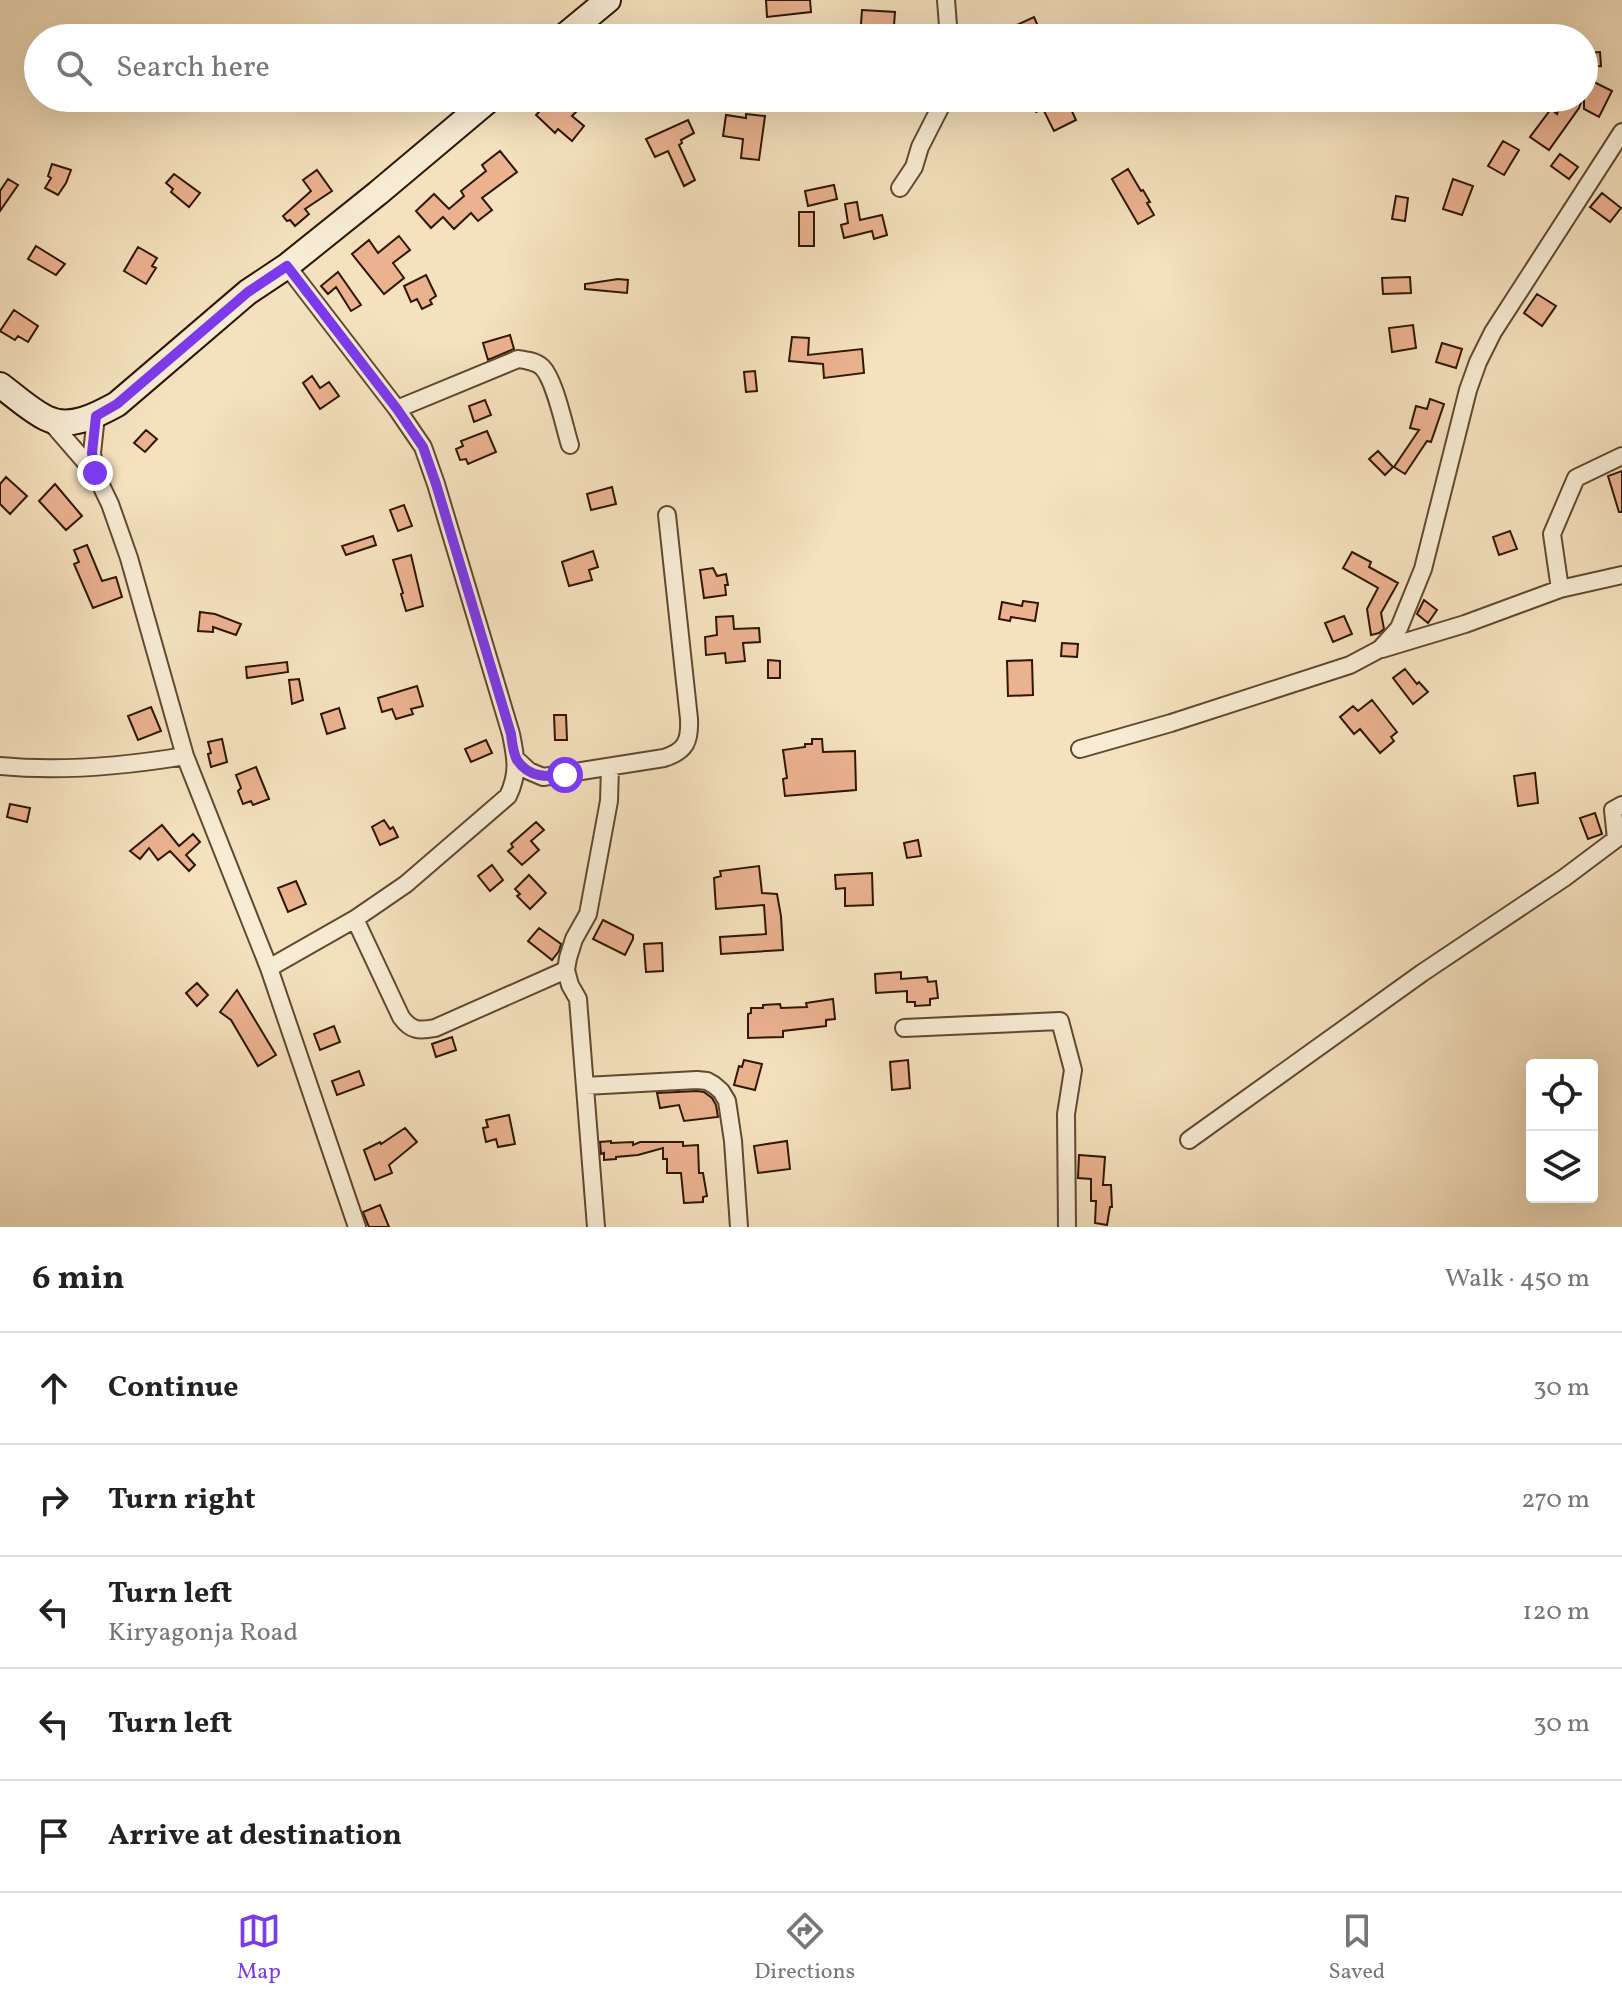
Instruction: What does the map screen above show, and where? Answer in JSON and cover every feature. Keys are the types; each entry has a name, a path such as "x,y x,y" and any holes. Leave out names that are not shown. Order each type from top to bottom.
{"street":[{"path":"579,24 608,0"},
{"path":"946,0 948,24"},
{"path":"48,419 66,422 96,416 117,404 248,292 287,266 474,112"},
{"path":"900,188 914,167 920,147 938,112"},
{"path":"1380,649 1399,628 1423,569 1468,390 1478,362 1493,332 1622,132"},
{"path":"269,968 355,919 406,884 508,796 515,781 516,759 423,447 287,266"},
{"path":"397,409 518,359 528,360 544,369 551,383 570,445"},
{"path":"0,385 48,419 95,473 110,504 129,558 185,756 269,968 357,1227"},
{"path":"95,473 92,453 96,416"},
{"path":"1560,589 1552,534 1570,490 1576,478 1622,456"},
{"path":"516,759 529,771 543,777 664,758 684,747 690,735 667,515"},
{"path":"1080,749 1350,665 1380,649 1465,624 1560,589 1622,575"},
{"path":"0,766 134,764 185,756"},
{"path":"596,1227 578,999 566,970 574,939 588,914 609,801 610,767"},
{"path":"1189,1140 1616,839 1613,810 1622,805"},
{"path":"355,919 401,1017 412,1029 420,1031 435,1028 566,970"},
{"path":"904,1028 1060,1021 1073,1070 1066,1114 1067,1227"},
{"path":"585,1086 697,1080 707,1081 721,1091 727,1101 733,1141 739,1227"}],"building":[{"path":"766,0 810,0 811,12 767,17"},
{"path":"862,10 895,12 894,24 861,24"},
{"path":"1034,17 1037,24 1019,24"},
{"path":"1598,84 1612,91 1599,117 1590,112 1598,112"},
{"path":"539,112 576,112 572,116 584,126 572,141 558,129 555,133 536,115"},
{"path":"1044,112 1072,112 1076,120 1054,131"},
{"path":"1549,112 1576,112 1549,150 1530,137"},
{"path":"746,114 765,116 759,160 741,158 743,139 723,136 726,115 746,118"},
{"path":"688,120 694,133 681,140 679,145 695,180 684,186 668,151 655,157 646,139"},
{"path":"1503,141 1519,150 1504,175 1488,166"},
{"path":"500,151 517,172 482,198 492,210 478,221 471,213 454,229 443,217 431,228 416,211 434,194 449,209 464,196 461,191 486,171 482,165"},
{"path":"1560,154 1578,167 1569,179 1551,166"},
{"path":"52,164 71,170 58,195 45,188 51,178 48,176"},
{"path":"1128,169 1150,202 1147,203 1154,215 1138,224 1112,179"},
{"path":"317,170 332,191 305,209 309,214 295,226 283,216 311,191 303,180"},
{"path":"174,174 200,193 189,207 171,192 173,189 166,183"},
{"path":"8,179 18,185 0,211 0,191"},
{"path":"1453,179 1473,186 1462,215 1443,209"},
{"path":"834,185 837,199 808,206 805,191"},
{"path":"1602,193 1621,208 1610,222 1590,207"},
{"path":"1396,196 1408,198 1405,221 1392,219"},
{"path":"857,202 860,220 882,215 887,235 874,239 872,231 844,238 841,225 848,223 845,204"},
{"path":"799,212 814,212 814,246 799,246"},
{"path":"399,236 410,250 393,263 404,278 384,294 352,254 369,240 378,253"},
{"path":"36,246 65,264 56,275 28,259"},
{"path":"138,247 157,258 152,266 156,268 146,284 124,271"},
{"path":"338,272 361,305 351,311 336,287 328,294 321,286"},
{"path":"426,275 436,296 430,300 432,304 422,309 417,299 411,302 404,286"},
{"path":"1410,277 1411,293 1383,294 1382,278"},
{"path":"628,280 627,293 585,289 585,284"},
{"path":"1537,294 1556,306 1542,326 1524,313"},
{"path":"14,310 38,326 28,342 18,336 15,340 0,331"},
{"path":"1413,325 1416,348 1392,352 1389,328"},
{"path":"510,335 514,349 488,360 483,343"},
{"path":"792,337 809,338 808,355 862,349 864,373 824,378 823,364 789,361"},
{"path":"1442,343 1462,349 1456,368 1436,362"},
{"path":"755,371 757,391 746,392 744,372"},
{"path":"312,376 320,388 329,382 339,396 320,409 303,383"},
{"path":"1430,399 1444,404 1431,442 1427,441 1405,474 1394,467 1419,430 1410,428 1416,406 1427,409"},
{"path":"485,400 491,415 474,422 469,406"},
{"path":"146,430 157,439 145,452 134,443"},
{"path":"487,431 496,452 468,464 466,459 460,460 456,449 463,446 461,441"},
{"path":"1378,451 1393,467 1385,475 1369,459"},
{"path":"1622,471 1622,512 1619,512 1608,476"},
{"path":"6,477 27,496 10,514 0,504 0,484"},
{"path":"55,484 82,516 66,530 39,501"},
{"path":"612,487 616,504 591,510 587,494"},
{"path":"404,505 412,526 398,531 390,510"},
{"path":"1510,531 1517,549 1499,555 1493,537"},
{"path":"373,536 376,545 346,555 342,546"},
{"path":"87,545 102,581 116,577 122,597 93,608 74,564 79,562 74,550"},
{"path":"593,551 598,567 589,570 592,580 569,586 562,562"},
{"path":"1352,552 1371,562 1369,567 1398,583 1381,613 1384,629 1379,633 1371,635 1367,609 1378,588 1343,568"},
{"path":"411,555 423,606 406,611 393,560"},
{"path":"713,568 717,576 726,574 726,595 704,598 700,570"},
{"path":"1424,600 1437,610 1428,623 1417,614"},
{"path":"1023,601 1038,603 1035,621 1011,617 1010,621 999,619 1002,602 1022,606"},
{"path":"200,612 241,624 236,635 213,627 213,632 198,631"},
{"path":"733,616 734,629 759,628 760,642 743,643 745,661 726,663 725,653 706,655 705,637 717,635 716,617"},
{"path":"1344,616 1352,634 1333,642 1325,623"},
{"path":"1062,643 1078,644 1077,657 1061,656"},
{"path":"768,660 780,661 780,678 768,678"},
{"path":"1032,660 1033,695 1008,696 1007,661"},
{"path":"287,662 288,672 247,678 246,667"},
{"path":"1405,669 1428,692 1413,704 1393,678"},
{"path":"299,679 303,700 292,704 289,680"},
{"path":"417,686 423,706 411,709 413,714 396,719 392,709 382,712 378,698"},
{"path":"1372,700 1397,732 1391,737 1394,741 1380,753 1360,729 1354,734 1340,717 1353,706 1358,711"},
{"path":"151,707 161,731 138,740 128,716"},
{"path":"339,708 345,728 327,734 321,714"},
{"path":"554,715 566,715 567,740 555,740"},
{"path":"222,739 227,762 211,767 208,742"},
{"path":"812,739 822,739 823,752 855,751 856,790 785,796 783,779 787,778 783,750 805,747 805,744 812,744"},
{"path":"486,740 492,753 471,762 465,749"},
{"path":"256,767 269,799 253,805 251,801 243,804 236,775"},
{"path":"1535,773 1538,803 1518,806 1514,776"},
{"path":"10,804 30,808 27,822 7,817"},
{"path":"1595,813 1602,834 1588,839 1580,818"},
{"path":"384,820 390,829 393,827 398,837 380,845 372,827"},
{"path":"536,822 544,830 531,841 539,850 522,865 508,851 513,847 511,844"},
{"path":"162,825 179,846 193,834 200,842 186,855 195,865 189,871 170,851 158,860 149,848 140,859 130,851"},
{"path":"918,840 921,856 907,858 904,843"},
{"path":"492,865 503,880 490,891 478,876"},
{"path":"759,866 762,893 777,894 783,950 721,954 720,937 766,934 764,905 716,909 714,878 721,876 720,871"},
{"path":"872,873 873,905 845,906 845,888 836,889 835,875"},
{"path":"529,875 546,893 530,909 517,896 520,894 515,889"},
{"path":"296,881 306,904 288,912 278,888"},
{"path":"603,920 633,935 625,955 593,939"},
{"path":"539,928 561,944 552,960 528,941"},
{"path":"662,943 663,971 646,972 644,944"},
{"path":"901,972 901,979 927,977 928,982 936,981 938,998 930,999 930,1005 915,1006 915,1002 907,1002 907,991 876,993 875,974"},
{"path":"197,983 208,995 197,1006 186,993"},
{"path":"237,990 276,1055 258,1066 231,1020 220,1012"},
{"path":"833,999 835,1019 826,1020 826,1026 783,1031 783,1037 748,1038 751,1008 780,1004 781,1008 807,1007 806,1003"},
{"path":"334,1026 340,1042 320,1050 314,1034"},
{"path":"452,1037 456,1050 436,1057 432,1044"},
{"path":"744,1060 762,1064 755,1090 734,1085 739,1066 742,1067"},
{"path":"908,1060 910,1088 892,1090 890,1062"},
{"path":"359,1071 364,1085 337,1095 332,1081"},
{"path":"697,1091 712,1098 718,1117 684,1121 679,1105 660,1108 657,1093"},
{"path":"509,1115 515,1144 498,1147 496,1139 486,1142 483,1128 488,1127 486,1120"},
{"path":"405,1128 417,1142 389,1165 392,1173 375,1180 364,1150 381,1144"},
{"path":"787,1141 790,1169 758,1173 754,1146"},
{"path":"600,1142 633,1142 633,1145 640,1142 683,1142 683,1146 698,1145 699,1173 703,1173 707,1196 703,1197 703,1202 684,1203 681,1173 667,1173 663,1148 604,1160"},
{"path":"1079,1155 1105,1157 1103,1185 1111,1185 1112,1207 1107,1225 1095,1223 1096,1201 1091,1201 1091,1179 1078,1178"},
{"path":"380,1205 389,1227 369,1227 363,1212"}],"route":[{"path":"95,473 92,453 96,416 117,404 248,292 287,266 423,447 516,759 529,771 543,777 565,775"}]}
